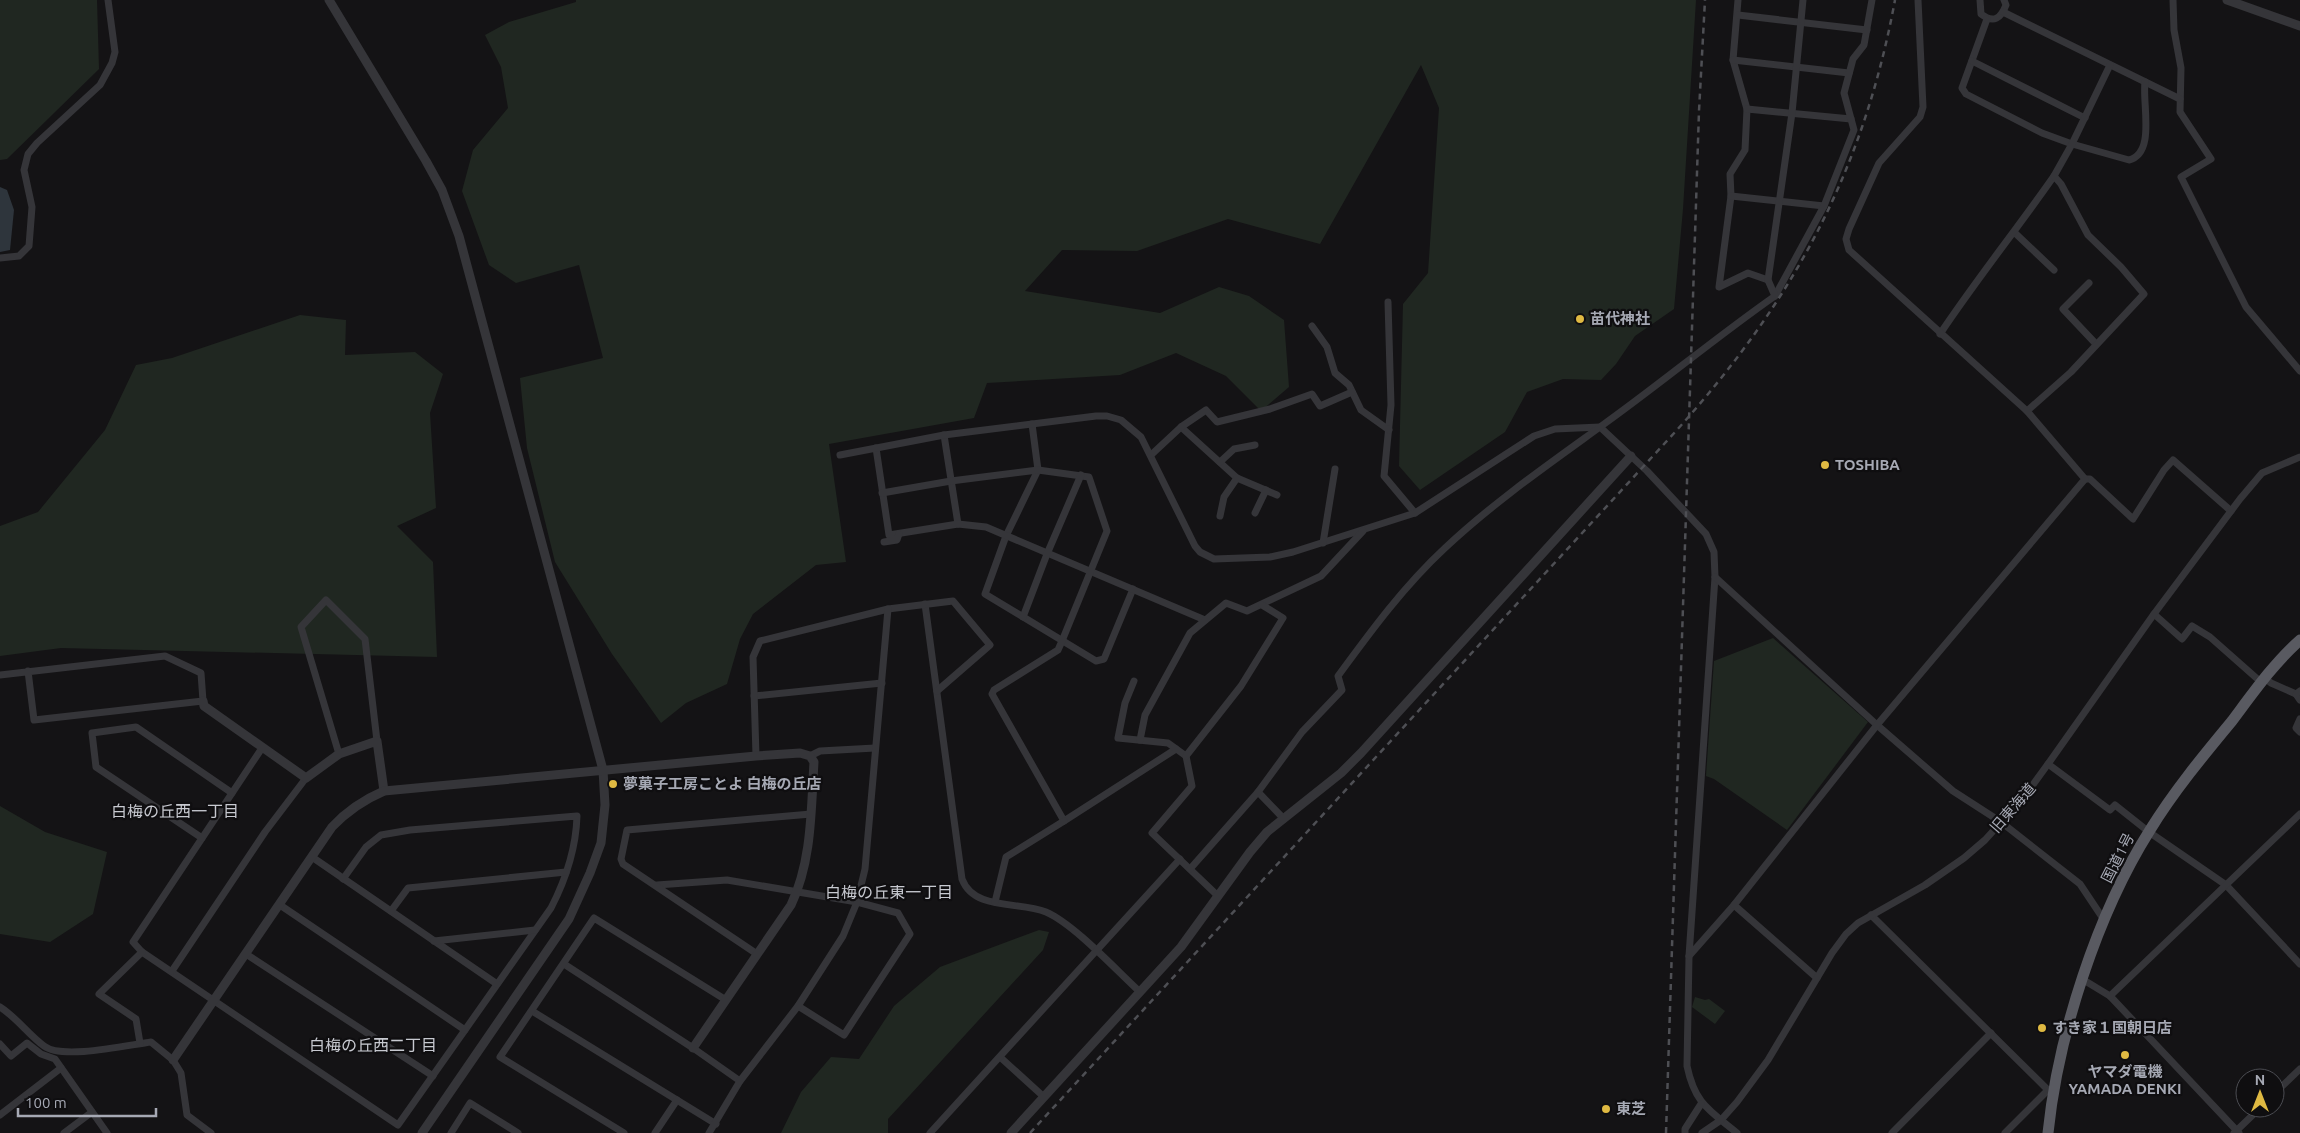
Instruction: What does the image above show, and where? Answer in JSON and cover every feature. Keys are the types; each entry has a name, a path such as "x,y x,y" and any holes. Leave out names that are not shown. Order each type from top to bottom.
{"highway":[{"name":"国道1号","path":"2048,1133 2051,1090 2082,979 2104,920 2148,832 2195,766 2300,640"}],"street":[{"path":"0,258 19,256 29,246 32,207 24,170 28,154 37,142 100,85 112,63 116,52 108,0"},
{"path":"329,0 426,160 442,190 459,236 603,770 605,805 601,843 590,873 568,919 422,1133"},
{"path":"1738,0 1733,60 1747,109 1745,150 1730,174 1731,196 1719,287 1748,273 1768,280"},
{"path":"1775,296 1768,280 1792,113 1803,0"},
{"path":"1190,869 1258,792 1302,732 1342,690 1338,676 1398,598 1437,556 1493,506 1556,456 1600,427 1727,329 1775,296 1824,206 1854,130 1844,93 1853,58 1864,45 1872,0"},
{"path":"1918,0 1924,108 1920,117 1879,163 1846,239 1849,250 2027,411 2084,478 2090,479 2133,519 2164,470 2173,460 2231,511"},
{"path":"1980,0 1979,9 1987,19 1996,20 2001,17 2006,5 2004,0"},
{"path":"2173,0 2174,30 2181,68 2180,112 2211,160 2181,176 2246,307 2300,371"},
{"path":"2227,0 2300,26"},
{"path":"2003,12 2180,99"},
{"path":"1738,15 1867,30"},
{"path":"1987,19 1962,88 1966,94 2042,133 2072,144 2129,160 2138,158 2143,150 2145,140 2145,82"},
{"path":"1733,60 1849,73"},
{"path":"1972,61 2085,118"},
{"path":"1940,334 1979,276 2015,232 2054,176 2072,144 2110,65"},
{"path":"1747,109 1851,119"},
{"path":"2027,411 2071,372 2144,294 2121,267 2088,235 2061,184 2054,176"},
{"path":"1731,196 1779,203 1824,206"},
{"path":"2015,232 2054,270"},
{"path":"2089,283 2063,309 2096,344"},
{"path":"1388,302 1391,405 1384,476 1415,513"},
{"path":"1312,326 1327,347 1335,373 1349,385 1361,410 1389,430"},
{"path":"1151,455 1181,427 1206,410 1217,422 1270,409 1312,394 1320,406 1352,392"},
{"path":"840,455 944,435 1096,416 1114,418 1121,420 1137,432 1151,455 1195,546 1207,557 1228,559 1270,557 1324,543 1415,513 1534,436 1555,429 1600,427 1631,456 1706,534 1714,552 1715,577 1689,956 1687,1066 1690,1082 1701,1104 1737,1133"},
{"path":"1032,424 1038,470 1006,536 985,594 1096,661 1104,659 1132,589"},
{"path":"1181,427 1237,478 1276,495"},
{"path":"944,435 958,524"},
{"path":"1220,462 1234,449 1255,445"},
{"path":"876,448 889,535 958,524 986,527 1205,620"},
{"path":"1011,1133 1181,948 1262,839 1341,774 1631,456"},
{"name":"旧東海道","path":"1702,1133 1721,1120 1768,1060 1832,953 1846,934 1858,923 1925,885 1964,858 2001,822 2024,797 2154,614 2231,511 2262,473 2300,457"},
{"path":"1324,543 1335,469"},
{"path":"882,493 951,481 1038,470 1089,477 1107,531 1058,650 994,690 992,694 1064,821"},
{"path":"1023,617 1047,554 1081,475"},
{"path":"1220,516 1224,497 1237,478"},
{"path":"1689,956 1734,905 1877,725 2084,478"},
{"path":"1255,513 1266,490"},
{"path":"1140,740 1145,715 1190,634 1226,603 1247,612 1321,576 1363,531"},
{"path":"884,542 897,540 899,534"},
{"path":"1715,577 1877,725 1953,791 2001,822 2080,884 2104,920"},
{"path":"339,754 301,627 326,600 366,639 384,791"},
{"path":"756,756 753,657 760,641 888,609 953,601 990,645 937,691"},
{"path":"925,604 962,878 965,888 973,896 995,902 1031,907 1048,913 1064,923 1140,992"},
{"path":"1186,756 1240,686 1283,618 1262,605"},
{"path":"709,1133 740,1081 798,1006 843,936 857,902 865,869 888,609"},
{"path":"2154,614 2182,639 2192,626 2210,637 2264,681 2298,692 2300,700"},
{"path":"0,675 164,656 201,673 204,706 306,778"},
{"path":"28,671 34,720 203,700"},
{"path":"1134,681 1125,702 1118,738 1168,743 1186,756 1192,786 1152,833 1218,896"},
{"path":"754,696 882,683"},
{"path":"2300,719 2296,728 2300,732"},
{"path":"202,838 96,767 92,733 136,727 232,793"},
{"path":"172,971 266,832 306,778 339,754 378,741"},
{"path":"262,748 133,942 142,952 172,971 214,1002 398,1125 535,930 561,889 576,836 577,816 410,830 381,835 366,847 343,879"},
{"path":"810,756 820,751 875,748"},
{"path":"995,902 1006,857 1176,749"},
{"path":"173,1060 332,827 348,810 366,798 384,791 603,770 800,753 810,756 814,762 811,814 808,847 798,892 693,1048"},
{"path":"2048,764 2110,810 2115,805 2148,832 2226,885 2300,964"},
{"path":"1258,792 1284,819"},
{"path":"757,954 657,885 623,864 621,859 627,830 811,814"},
{"path":"2110,996 2300,814"},
{"path":"312,857 497,984"},
{"path":"930,1133 1180,859"},
{"path":"391,911 408,888 566,872"},
{"path":"657,885 726,880 857,902 898,913 910,934 844,1035 798,1006"},
{"path":"280,905 464,1030"},
{"path":"1734,905 1817,978"},
{"path":"1872,914 2051,1090 2005,1133"},
{"path":"624,1133 500,1056 594,918 726,1000"},
{"path":"434,941 535,930"},
{"path":"140,1043 136,1019 99,994 142,952"},
{"path":"246,954 432,1076"},
{"path":"564,964 740,1081"},
{"path":"2082,979 2110,996 2236,1132 2250,1118"},
{"path":"0,1007 14,1017 45,1047 65,1052 152,1042 173,1060 181,1073 187,1115 209,1132"},
{"path":"532,1011 716,1124"},
{"path":"1892,1133 1991,1033"},
{"path":"0,1044 11,1056 27,1043 42,1054 55,1059 107,1133"},
{"path":"1000,1057 1044,1097"},
{"path":"0,1115 61,1068"},
{"path":"2285,1084 2300,1070"},
{"path":"655,1133 677,1100"},
{"path":"451,1133 470,1103 518,1133"},
{"path":"1686,1133 1685,1129 1701,1104"},
{"path":"64,1133 92,1112"}],"shaded area":[{"path":"0,0 97,0 99,69 7,159 0,160"},
{"path":"576,0 1696,0 1683,209 1674,309 1635,336 1616,364 1601,380 1563,379 1527,392 1505,432 1420,490 1399,466 1403,304 1428,273 1439,108 1421,65 1320,244 1228,219 1137,251 1062,250 1025,291 1160,313 1219,287 1249,296 1284,320 1289,387 1261,411 1226,376 1176,353 1120,375 987,383 974,418 829,444 846,562 816,565 753,614 740,639 727,684 686,703 661,723 612,654 555,562 527,448 520,378 603,358 579,265 516,283 489,265 462,191 473,150 508,108 501,67 485,35 509,22 576,2"},
{"path":"0,187 7,190 14,210 10,250 0,252"},
{"path":"300,315 346,320 345,355 415,352 443,374 430,413 436,508 397,526 433,562 437,657 61,648 0,656 0,526 38,512 105,430 136,365 172,358"},
{"path":"1773,638 1868,722 1787,830 1714,779 1706,776 1714,661"},
{"path":"0,806 45,832 107,852 93,914 50,942 0,934"},
{"path":"1039,930 1049,932 1043,950 888,1119 888,1133 781,1133 801,1092 831,1057 859,1059 894,1006 940,967"},
{"path":"1695,997 1705,1000 1709,999 1725,1011 1715,1024 1692,1007"}],"railway":[{"path":"1666,1133 1699,111 1705,0"},
{"path":"1030,1133 1676,431 1718,382 1755,333 1788,283 1817,232 1842,178 1864,122 1881,63 1895,0"}],"place":[{"name":"苗代神社","path":"1580,319"},
{"name":"TOSHIBA","path":"1825,465"},
{"name":"夢菓子工房ことよ 白梅の丘店","path":"613,784"},
{"name":"すき家１国朝日店","path":"2042,1028"},
{"name":"ヤマダ電機 YAMADA DENKI","path":"2125,1055"},
{"name":"東芝","path":"1606,1109"}],"district":[{"name":"白梅の丘西一丁目","path":"175,811"},
{"name":"白梅の丘東一丁目","path":"889,892"},
{"name":"白梅の丘西二丁目","path":"373,1045"}]}
